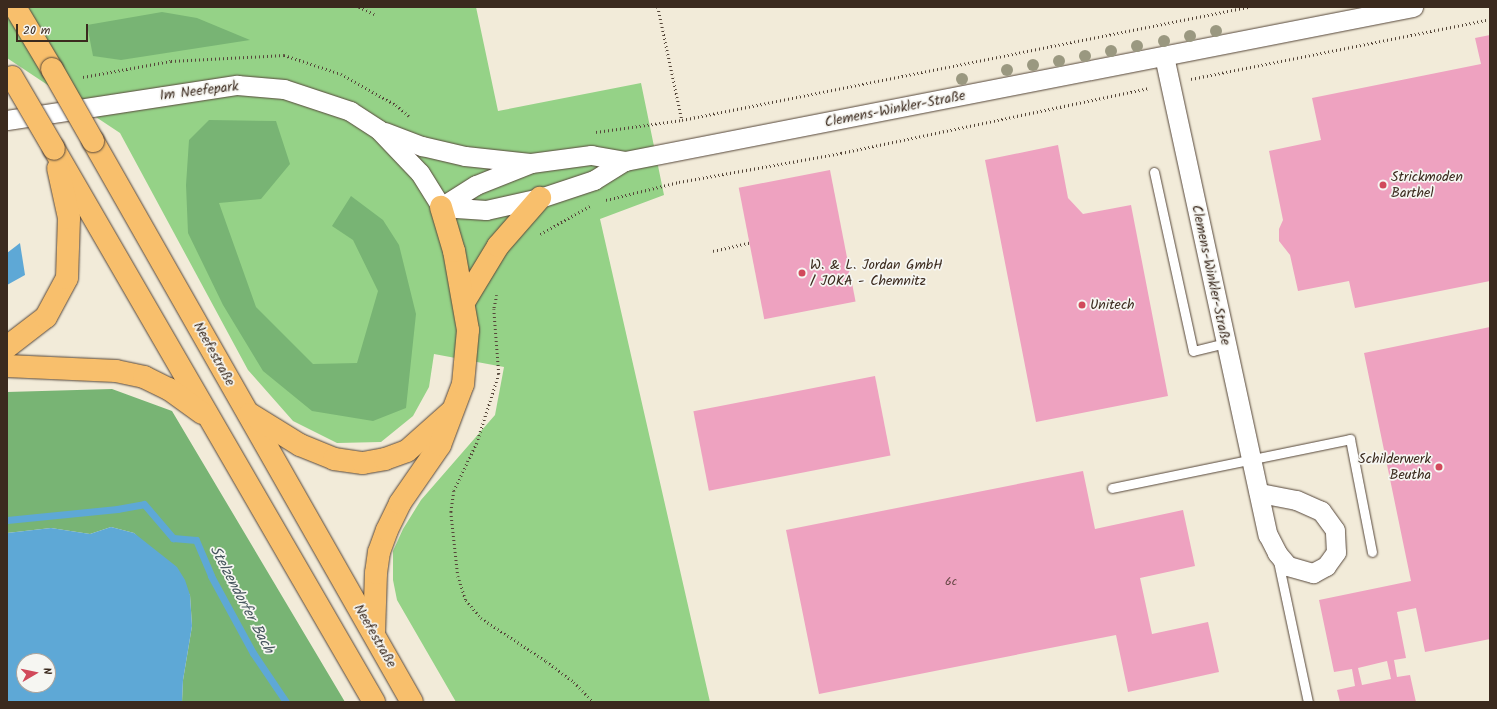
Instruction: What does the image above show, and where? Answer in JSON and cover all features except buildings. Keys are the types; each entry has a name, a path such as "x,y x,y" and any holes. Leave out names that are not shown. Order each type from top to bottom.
{"highway":[{"name":"Neefestraße","path":"15,7 93,141 412,702"},
{"path":"10,72 374,702"},
{"path":"7,347 46,317 67,278 69,218 54,149"},
{"path":"464,302 498,246 540,198"},
{"path":"374,633 376,573 379,552 387,530 400,503 440,445 463,384 468,354 468,330 464,302 454,251 441,207"},
{"path":"7,366 116,371 144,377 169,389 210,418"},
{"path":"246,411 300,445 334,460 363,463 385,459 407,451 454,410"}],"street":[{"name":"Clemens-Winkler-Straße","path":"441,207 486,210 540,198 594,180 625,161 1413,7"},
{"name":"Clemens-Winkler-Straße","path":"1164,56 1268,536 1277,554 1288,566 1313,573 1326,566 1336,552 1335,530 1321,511 1296,500 1259,493"},
{"name":"Im Neefepark","path":"7,120 237,84 284,89 315,98 350,111 379,130 420,173 441,207"},
{"name":"Clemens-Winkler-Straße","path":"379,130 422,146 465,156 531,163 591,155 625,161"},
{"name":"Clemens-Winkler-Straße","path":"441,207 476,185 531,163"}],"lane":[{"path":"1154,172 1193,351 1226,344"},
{"path":"1112,488 1350,439 1372,552"},
{"path":"1277,554 1308,702"}],"path":[{"path":"358,7 374,14"},
{"path":"658,7 682,120"},
{"path":"587,134 682,120 1248,7"},
{"path":"603,201 679,182 841,153 1170,83 1490,19"},
{"path":"81,77 171,61 284,55 341,74 396,105 414,120"},
{"path":"538,235 596,203"},
{"path":"713,251 749,243"},
{"path":"499,287 494,309 499,374 478,443 454,491 451,512 458,576 466,600 481,618 546,661 574,682 593,702"}],"green space":[{"path":"7,7 476,7 498,111 641,83 664,195 600,219 710,702 456,702 397,600 393,580 393,551 403,529 421,500 495,415 504,367 434,354 429,387 413,416 381,442 337,443 293,421 248,370 120,133 7,58"},
{"path":"162,12 197,18 250,40 121,60 93,56 87,25"},
{"path":"209,120 276,121 290,164 261,199 219,203 256,307 313,364 357,363 378,291 353,240 332,226 351,196 383,220 399,245 416,314 406,408 373,421 312,411 263,371 223,305 188,233 186,185 189,140"},
{"path":"112,389 172,411 345,702 182,702 183,680 192,626 190,595 134,533 111,527 90,534 51,528 7,533 7,392"}],"water":[{"path":"20,243 25,275 7,285 7,253"},
{"path":"111,527 134,533 177,567 185,580 190,595 192,626 183,680 182,702 7,702 7,533 51,528 90,534"}],"waterway":[{"name":"Stelzendorfer Bach","path":"7,520 117,509 144,504 173,538 196,540 211,576 253,653 286,702"}],"place":[{"name":"Strickmoden Barthel","path":"1383,185"},
{"name":"W. & L. Jordan GmbH / JOKA - Chemnitz","path":"802,273"},
{"name":"Unitech","path":"1082,305"},
{"name":"Schilderwerk Beutha","path":"1439,467"}]}
